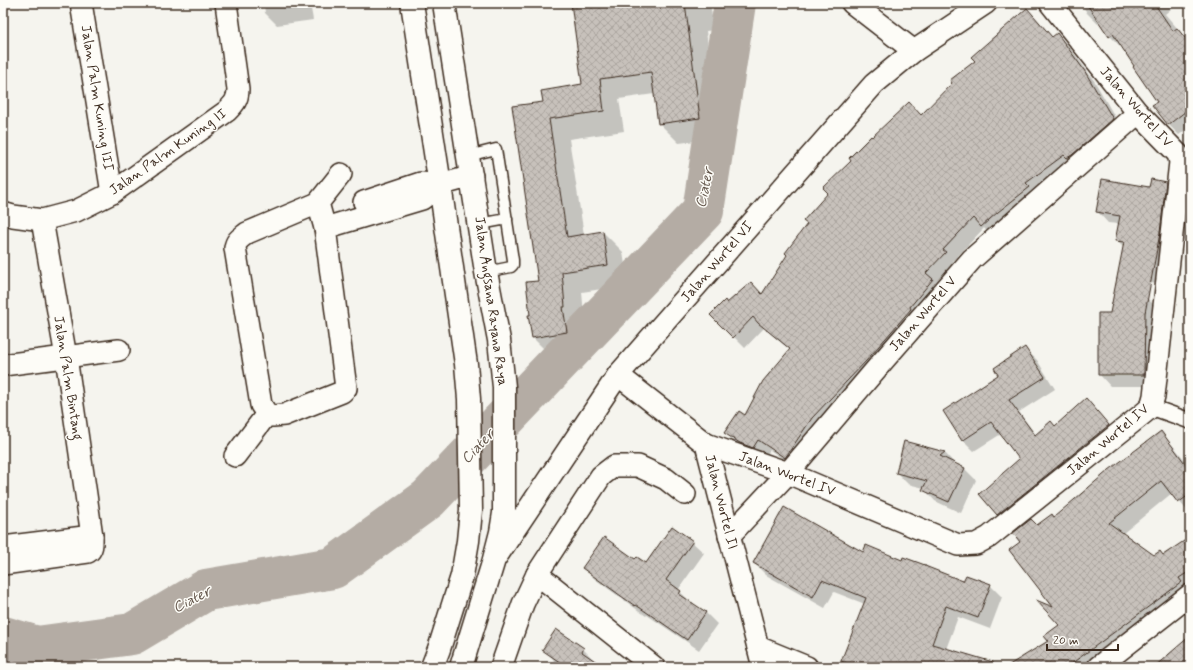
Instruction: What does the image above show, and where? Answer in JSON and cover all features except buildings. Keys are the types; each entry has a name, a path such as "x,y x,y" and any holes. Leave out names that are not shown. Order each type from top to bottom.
{"street":[{"name":"Jalan Palm Kuning III","path":"82,3 112,193"},
{"name":"Jalan Palm Kuning II","path":"3,213 42,220 76,211 112,193 227,111 236,102 238,97 238,89 226,3"},
{"path":"412,3 466,364 469,399 472,510 468,541 462,576 439,650 432,667"},
{"name":"Jalan Angsana Rayana Raya","path":"444,3 480,224 486,272 499,340 504,387 505,502 501,532 461,667"},
{"path":"852,3 914,51"},
{"name":"Jalan Wortel VI","path":"493,563 618,375 874,84 967,10 986,3"},
{"name":"Jalan Wortel IV","path":"706,444 788,473 958,545 976,544 989,538 1151,407 1154,396 1180,162 1178,154 1138,113 1050,3"},
{"name":"Jalan Wortel V","path":"730,536 788,473 972,259 1138,113"},
{"path":"341,174 322,215 346,388 342,392 284,415 273,416 267,414 262,405 235,248 238,240 247,233 322,215 422,198 470,166"},
{"name":"Jalan Palm Bintang","path":"3,564 88,552 92,546 92,536 66,357 42,220"},
{"path":"3,365 119,350"},
{"name":"Jalan Wortel II","path":"618,375 706,444 763,667"},
{"path":"1151,407 1190,421"},
{"path":"235,456 267,414"},
{"path":"501,667 523,604 537,574 601,476 614,466 638,466 666,480 685,494"},
{"path":"3,547 92,536"},
{"path":"537,574 654,667"},
{"path":"1098,667 1190,595"},
{"path":"758,646 806,667"}],"lane":[{"path":"470,166 496,149 513,265 511,267 486,272"},
{"path":"480,224 507,219"}],"waterway":[{"name":"Ciater","path":"3,637 37,647 132,634 206,590 333,568 428,499 703,211 735,3"}]}
